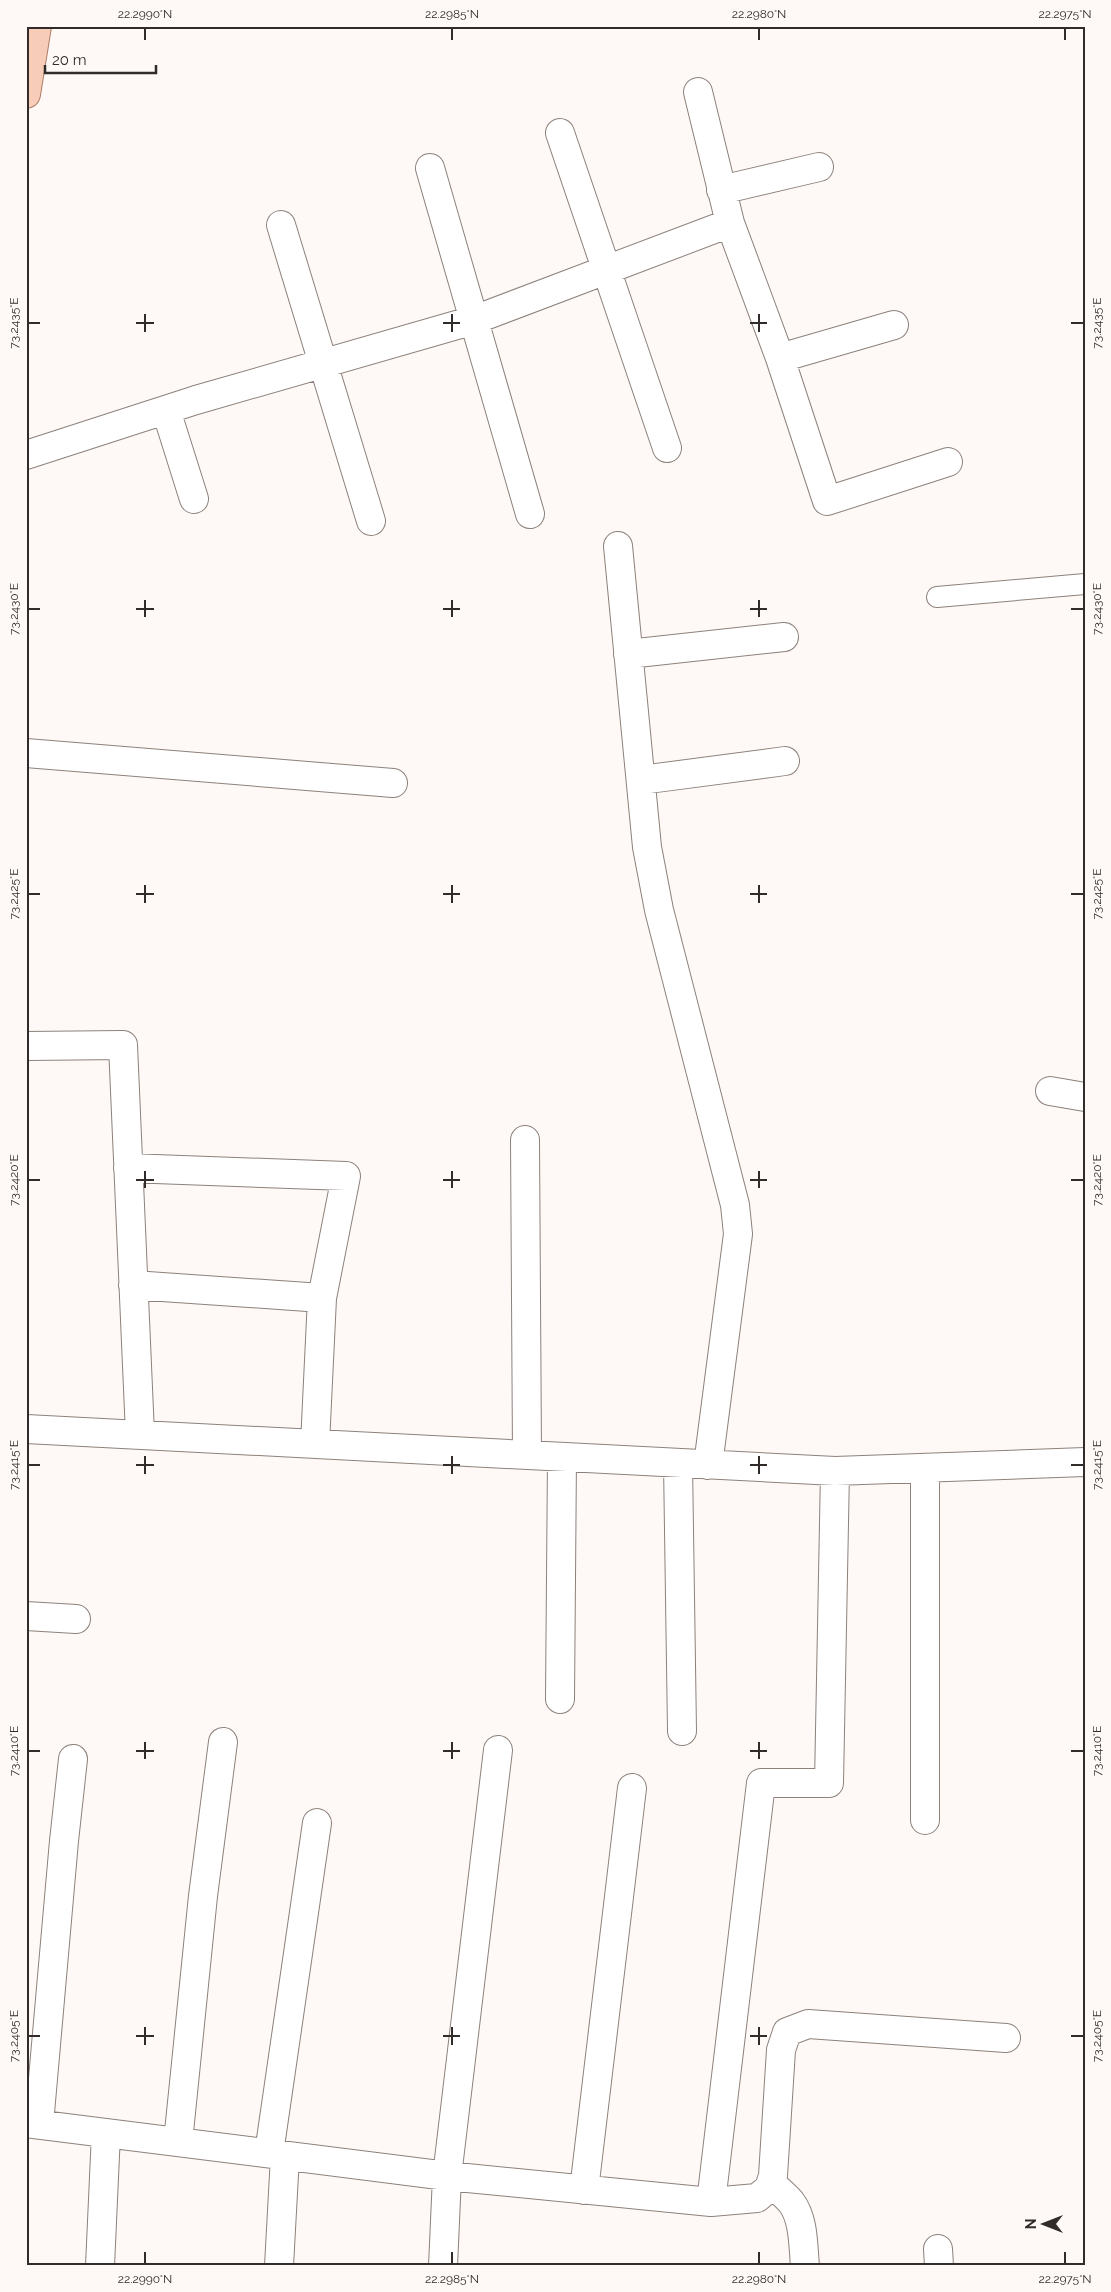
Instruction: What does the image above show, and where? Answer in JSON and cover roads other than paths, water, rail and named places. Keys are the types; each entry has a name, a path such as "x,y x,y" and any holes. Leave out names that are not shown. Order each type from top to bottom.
{"main road":[{"path":"26,94 36,26"}],"street":[{"path":"698,92 730,223 780,358 827,501 948,462"},
{"path":"560,134 605,271 667,448"},
{"path":"721,190 819,167"},
{"path":"430,168 530,514"},
{"path":"26,455 166,410 474,320 730,223"},
{"path":"281,225 371,521"},
{"path":"780,358 894,325"},
{"path":"166,410 194,499"},
{"path":"618,546 648,847 659,910 735,1205 738,1234 708,1465"},
{"path":"628,654 784,637"},
{"path":"26,753 393,783"},
{"path":"641,780 785,761"},
{"path":"26,1046 123,1045 140,1434"},
{"path":"1050,1090 1085,1097"},
{"path":"525,1140 527,1456"},
{"path":"128,1168 346,1176 322,1298 315,1444"},
{"path":"133,1285 322,1298"},
{"path":"26,1429 835,1472 1085,1462"},
{"path":"560,1699 562,1457"},
{"path":"678,1463 682,1731"},
{"path":"925,1820 926,1468"},
{"path":"711,2202 761,1783 828,1783 835,1472"},
{"path":"26,1616 76,1619"},
{"path":"178,2142 203,1896 223,1742"},
{"path":"443,2266 447,2176 498,1750"},
{"path":"73,1759 33,2123 447,2176 711,2202 757,2198 769,2188 773,2176 781,2050 787,2032 808,2024 1006,2038"},
{"path":"584,2190 632,1788"},
{"path":"279,2266 277,2154 317,1823"},
{"path":"100,2266 106,2133"},
{"path":"771,2182 790,2201 798,2213 805,2266"}],"lane":[{"path":"937,597 1085,584"}]}
